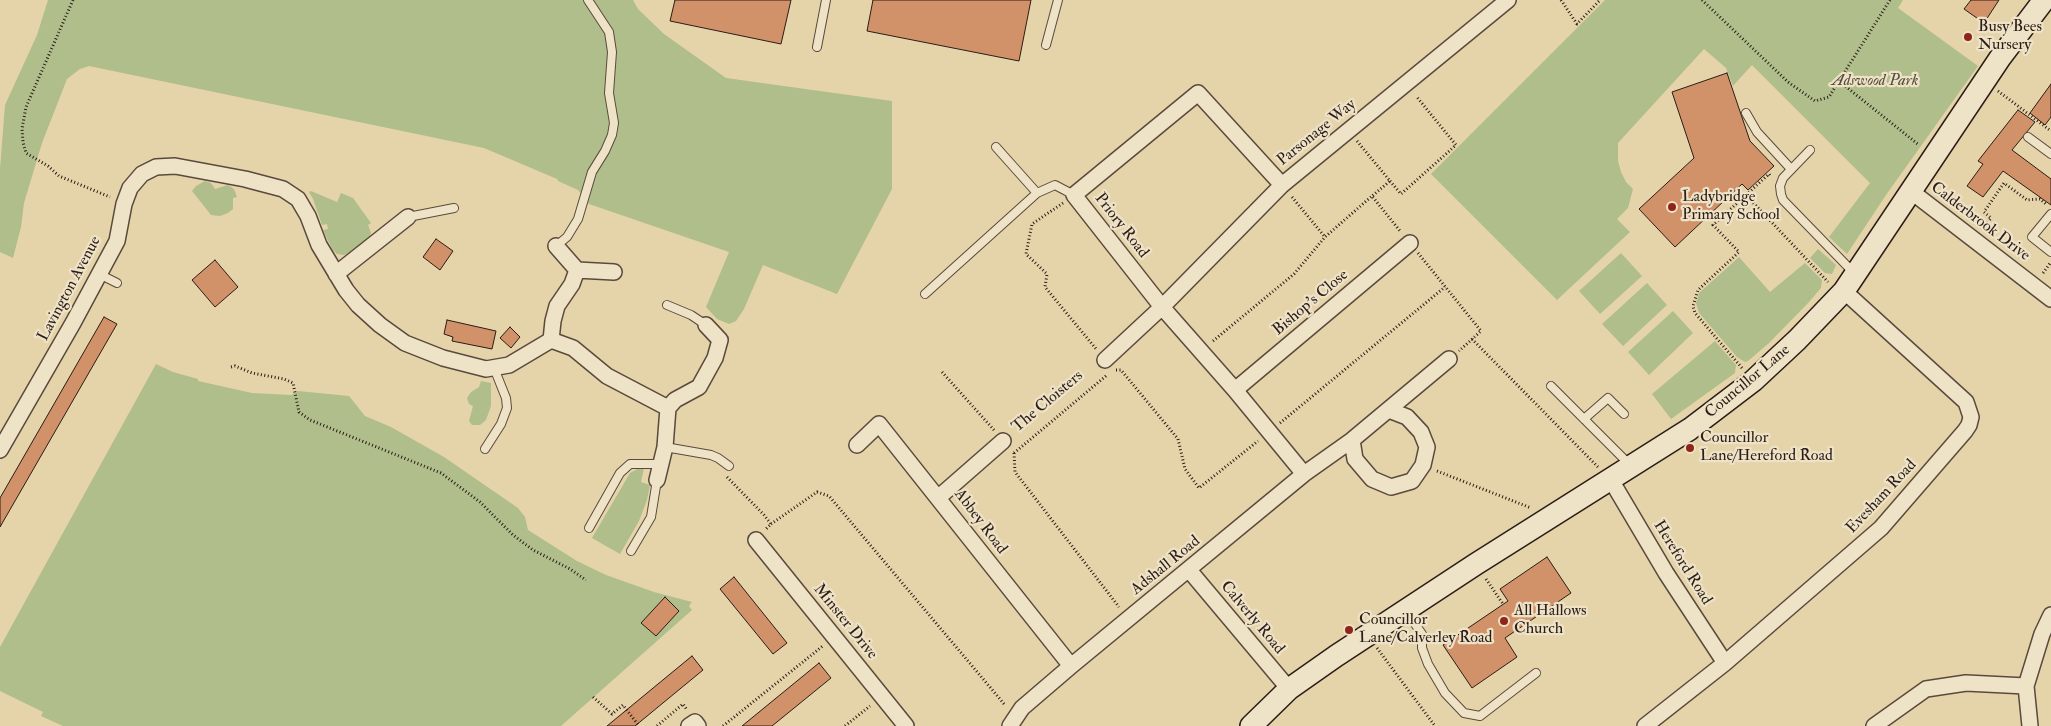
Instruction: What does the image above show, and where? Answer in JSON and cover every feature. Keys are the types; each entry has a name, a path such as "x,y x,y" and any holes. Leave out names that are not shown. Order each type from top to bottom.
{"street":[{"name":"Parsonage Way","path":"1162,307 1282,185 1508,0"},
{"name":"Councillor Lane","path":"1251,726 1289,689 1476,564 1690,429 1753,381 1798,340 1847,288 1985,82 2044,0"},
{"name":"Priory Road","path":"1282,185 1198,93 1074,195 1162,307 1236,390 1304,474"},
{"name":"Lavington Avenue","path":"0,450 73,323 117,241 124,204 130,188 142,174 156,167 174,166 245,179 283,189 298,199 308,216 318,245 358,305 380,325 405,343 443,358 486,369 509,365 552,340"},
{"name":"Calderbrook Drive","path":"1912,192 2051,299"},
{"path":"336,274 408,217"},
{"name":"Bishop's Close","path":"1236,390 1410,243"},
{"path":"556,246 577,270 614,272"},
{"path":"577,270 572,284 557,306 553,321 552,340 572,348 607,376 668,408"},
{"name":"Evesham Road","path":"1645,726 1725,663 1881,528 1969,425 1971,417 1966,402 1847,288"},
{"path":"1109,365 1162,307"},
{"path":"657,480 665,447 668,408 675,400 699,387 715,358 720,340 706,325"},
{"name":"Adshall Road","path":"1013,722 1022,708 1072,666 1304,474 1352,440 1449,360"},
{"path":"1352,440 1355,459 1372,479 1391,487 1412,481 1423,465 1426,447 1421,432 1407,417 1389,410"},
{"name":"Abbey Road","path":"858,446 880,424 1072,666"},
{"name":"The Cloisters","path":"939,497 1003,441"},
{"name":"Hereford Road","path":"1611,480 1666,573 1725,663"},
{"name":"Minster Drive","path":"756,540 906,726"},
{"name":"Calverly Road","path":"1189,570 1289,689"},
{"path":"2030,726 2026,686 2042,634 2051,615"},
{"path":"1874,726 1926,689 1966,683 2026,686"},
{"path":"689,726 694,722 698,726"}],"lane":[{"path":"556,246 567,237 578,219 592,172 605,151 612,135 614,123 609,93 612,52 609,32 588,0"},
{"path":"817,47 826,0"},
{"path":"1046,45 1058,0"},
{"path":"1746,114 1756,132 1791,169"},
{"path":"2028,137 2051,153"},
{"path":"996,147 1037,193"},
{"path":"1810,150 1783,178 1780,186 1783,200 1847,288"},
{"path":"925,294 1037,193 1055,185 1074,195"},
{"path":"408,217 454,208"},
{"path":"2051,214 2032,237 2051,252"},
{"path":"99,274 117,283"},
{"path":"668,305 692,315 706,325"},
{"path":"485,449 501,424 506,408 506,398 494,368"},
{"path":"1551,386 1632,467"},
{"path":"1584,419 1608,398 1624,414"},
{"path":"665,447 711,455 729,466"},
{"path":"589,528 620,472 630,464 661,464"},
{"path":"631,551 651,517 657,480"},
{"path":"1406,611 1422,634 1422,648 1428,664 1445,693 1464,713 1480,716 1536,673"}],"path":[{"path":"73,0 26,106 22,142 26,153 48,166 60,176 124,204"},
{"path":"1561,0 1577,24 1600,0"},
{"path":"1702,0 1788,82 1815,101 1828,98 1840,82 1890,0"},
{"path":"1840,82 1924,149"},
{"path":"1985,82 2051,131"},
{"path":"1348,130 1401,194 1456,146 1406,83"},
{"path":"1753,381 1695,313 1693,306 1698,290 1739,252 1713,224 1769,174 1780,186"},
{"path":"1201,351 1294,274 1325,236 1390,181"},
{"path":"1974,241 1991,218 1984,212 2004,183 2027,200 2040,199 2051,208"},
{"path":"1282,185 1325,236"},
{"path":"1074,195 1032,224 1026,254 1047,274 1045,287 1109,365 1121,370 1178,439 1185,469 1199,488 1445,286"},
{"path":"1746,195 1824,276 1847,288"},
{"path":"1372,196 1481,331 1449,360"},
{"path":"1472,338 1611,480"},
{"name":"The Cloisters","path":"1003,441 1014,453 1109,365"},
{"path":"231,367 235,366 252,373 284,379 293,383 299,412 310,420 441,473 480,502 513,535 533,550 570,569 586,580"},
{"path":"942,372 1003,441"},
{"path":"1014,453 1015,472 1129,619"},
{"path":"1423,465 1552,516"},
{"path":"726,476 771,524"},
{"path":"756,540 771,524 818,492 829,496 1013,722"},
{"path":"1476,564 1503,604"},
{"path":"723,726 834,636"},
{"path":"1368,636 1435,726"},
{"path":"845,726 882,696"},
{"path":"593,697 612,714 623,705 640,726"}],"green space":[{"path":"48,0 633,0 638,9 664,34 726,78 892,101 892,189 837,294 763,265 744,309 736,321 729,324 717,319 706,307 729,252 589,204 578,190 484,148 89,66 80,69 67,79 42,143 24,203 21,227 13,258 0,252 0,169 5,105 37,35"},
{"name":"Adswood Park","path":"1605,0 1903,0 1898,8 1978,66 1886,195 1847,254 1829,237 1870,183 1752,65 1733,86 1726,68 1704,49 1618,143 1618,161 1621,172 1626,182 1633,189 1628,208 1617,219 1630,232 1557,300 1431,174"},
{"path":"205,181 211,183 215,189 228,185 234,189 237,197 233,198 233,209 220,216 211,215 192,191 196,186"},
{"path":"311,191 337,202 341,193 353,198 371,223 368,225 371,233 369,238 353,251 344,255 337,254 332,249 323,230 328,229 327,224 322,225 309,192"},
{"path":"1818,249 1836,265 1832,274 1825,273 1810,258"},
{"path":"1621,253 1642,276 1600,314 1579,291"},
{"path":"1739,257 1770,292 1805,263 1822,280 1821,288 1809,302 1769,343 1745,362 1737,357 1699,313 1696,303 1699,293"},
{"path":"1647,283 1667,305 1623,346 1602,324"},
{"path":"1673,311 1693,333 1649,375 1628,352"},
{"path":"1715,341 1736,365 1735,373 1671,419 1652,394"},
{"path":"156,364 173,372 198,379 198,381 252,393 291,395 298,391 349,396 365,416 391,427 444,457 518,508 525,517 528,530 577,561 606,575 654,592 692,602 689,606 692,610 561,726 63,726 41,716 43,712 0,691 0,647"},
{"path":"481,381 491,383 491,406 486,420 480,425 472,425 469,421 473,406 469,404 467,398 471,392 479,387"},
{"path":"639,468 644,468 641,482 650,485 647,500 639,521 620,554 592,538 630,473"}],"building":[{"path":"675,0 791,0 781,44 670,21"},
{"path":"873,0 1031,0 1019,61 867,31"},
{"path":"1971,0 1999,0 1984,23 1964,9"},
{"path":"1727,73 1750,141 1774,166 1748,190 1742,184 1675,247 1639,209 1694,158 1672,92"},
{"path":"2051,84 2051,117 2045,125 2030,113"},
{"path":"2018,110 2035,122 2012,150 2051,179 2051,205 2003,171 1983,197 1967,186 1983,164 1978,161"},
{"path":"436,239 453,251 440,270 423,257"},
{"path":"215,260 238,287 215,307 192,280"},
{"path":"104,317 117,324 0,527 0,498"},
{"path":"447,320 496,331 492,349 452,341 453,337 444,334"},
{"path":"510,327 520,337 511,348 500,338"},
{"name":"All Hallows Church","path":"1547,557 1571,593 1505,638 1517,657 1472,688 1443,645 1508,601 1500,589"},
{"path":"734,577 787,643 773,654 720,589"},
{"path":"665,597 679,611 656,636 641,623"},
{"path":"692,656 703,670 635,726 607,726"},
{"path":"819,663 831,678 772,726 742,726"}],"place":[{"name":"Busy Bees Nursery","path":"1968,37"},
{"name":"Ladybridge Primary School","path":"1672,207"},
{"name":"Councillor Lane/Hereford Road","path":"1690,448"},
{"name":"All Hallows Church","path":"1504,621"},
{"name":"Councillor Lane/Calverley Road","path":"1349,630"}]}
